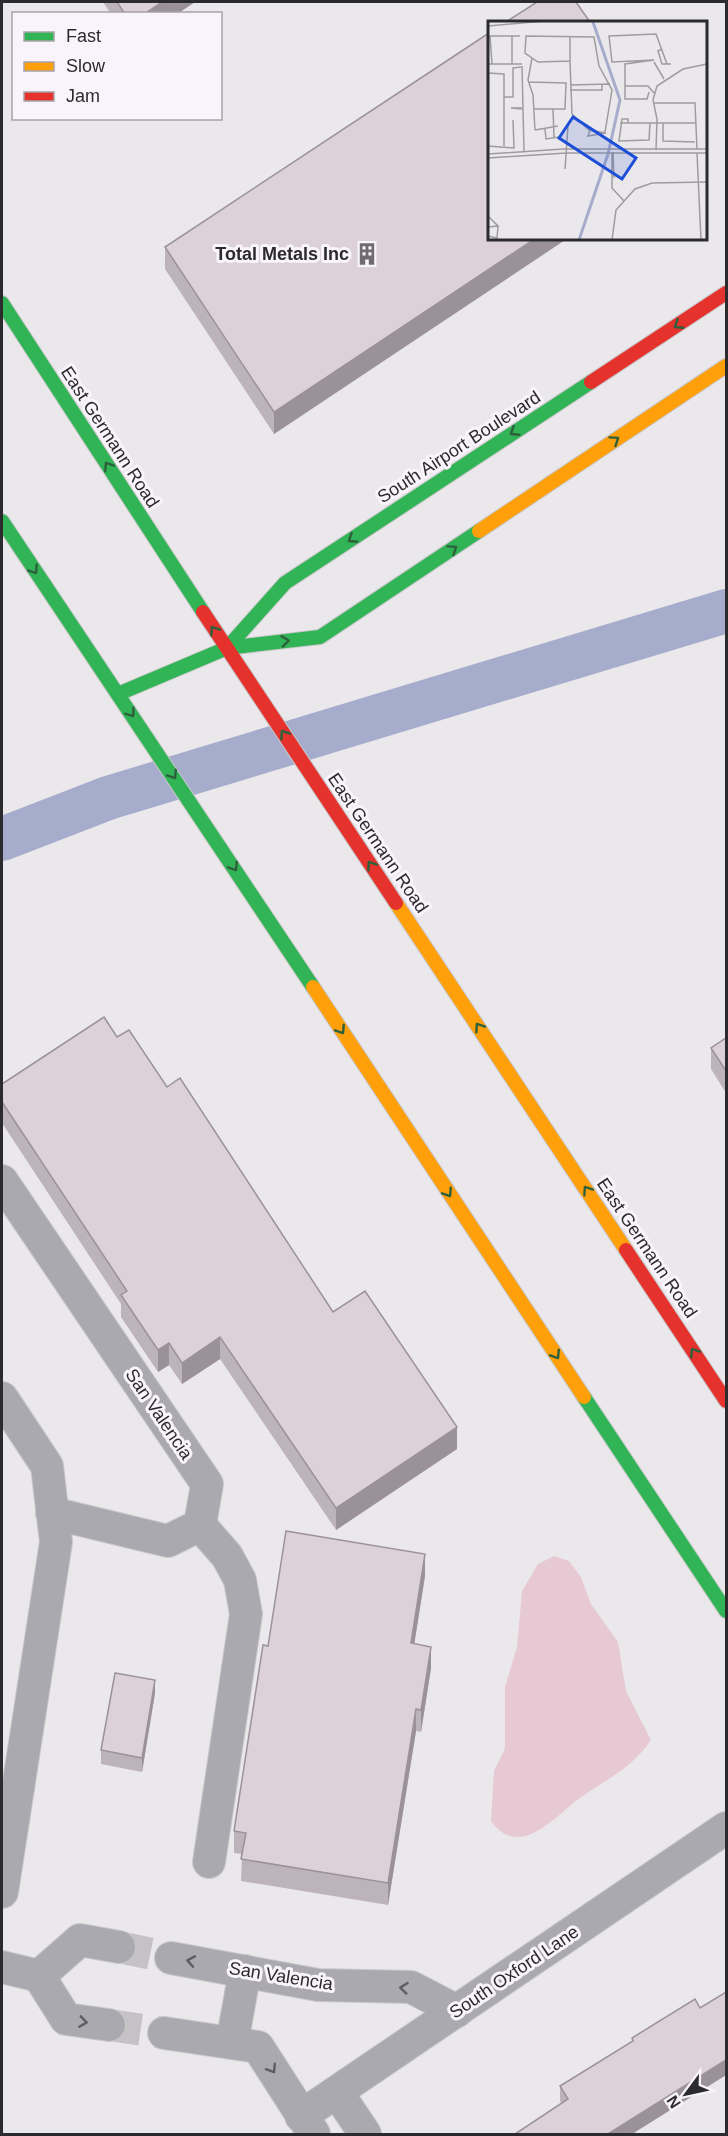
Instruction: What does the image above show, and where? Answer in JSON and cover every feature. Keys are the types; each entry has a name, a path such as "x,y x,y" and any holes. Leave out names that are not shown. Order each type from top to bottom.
{"main road":[{"name":"South Airport Boulevard","path":"226,648 285,583 726,293"},
{"name":"East Germann Road","path":"2,303 226,648 726,1401"},
{"name":"South Airport Boulevard","path":"118,694 226,648 320,637 726,366"},
{"path":"2,521 144,731 726,1611"}],"street":[{"name":"San Valencia","path":"2,1181 207,1484 200,1525"},
{"path":"2,1398 47,1466 56,1542 2,1892"},
{"path":"52,1513 168,1541 200,1525 227,1556 240,1580 246,1614 209,1862"},
{"name":"South Oxford Lane","path":"307,2125 337,2092 726,1828"},
{"path":"39,1976 80,1940 119,1947"},
{"name":"San Valencia","path":"171,1958 318,1985 411,1987 457,2011"},
{"path":"2,1967 39,1976 66,2019 109,2025"},
{"path":"232,2043 245,1971"},
{"path":"164,2033 258,2047 307,2125"},
{"path":"337,2092 365,2134"}],"shaded area":[{"path":"554,1556 569,1561 581,1577 591,1604 618,1642 626,1691 651,1740 627,1766 580,1798 548,1824 525,1836 514,1837 502,1832 491,1821 494,1771 505,1748 505,1687 517,1647 522,1591 538,1564"}],"building":[{"path":"117,2 162,2 147,12 124,12"},
{"path":"537,2 576,2 589,21 508,21"},
{"name":"Total Metals Inc","path":"488,34 488,240 533,240 274,412 165,247"},
{"path":"104,1017 117,1037 129,1030 167,1087 180,1078 333,1312 365,1291 457,1427 336,1508 220,1337 182,1363 169,1343 158,1350 121,1295 127,1291 2,1102 2,1084"},
{"path":"726,1038 726,1071 711,1048"},
{"path":"286,1531 425,1554 411,1643 431,1647 421,1710 416,1709 388,1883 241,1859 246,1833 234,1831 263,1645 268,1646"},
{"path":"115,1673 155,1680 142,1758 101,1750"},
{"path":"726,1992 726,2060 608,2134 515,2134 568,2099 560,2086 695,1999 700,2008"}],"waterway":[{"path":"2,839 108,798 726,611"}],"tunnel":[{"path":"119,1947 171,1958"},
{"path":"109,2025 164,2033"}],"traffic: fast":[{"path":"2,303 203,612"},
{"path":"227,648 285,583 591,382"},
{"path":"2,521 313,987"},
{"path":"118,694 227,648 320,637 479,531"},
{"path":"584,1397 726,1611"}],"traffic: slow":[{"path":"479,531 726,366"},
{"path":"396,903 626,1250"},
{"path":"313,987 584,1397"}],"traffic: jam":[{"path":"591,382 726,293"},
{"path":"203,612 396,903"},
{"path":"626,1250 726,1401"}],"place":[{"name":"Total Metals Inc","path":"367,254"}]}
